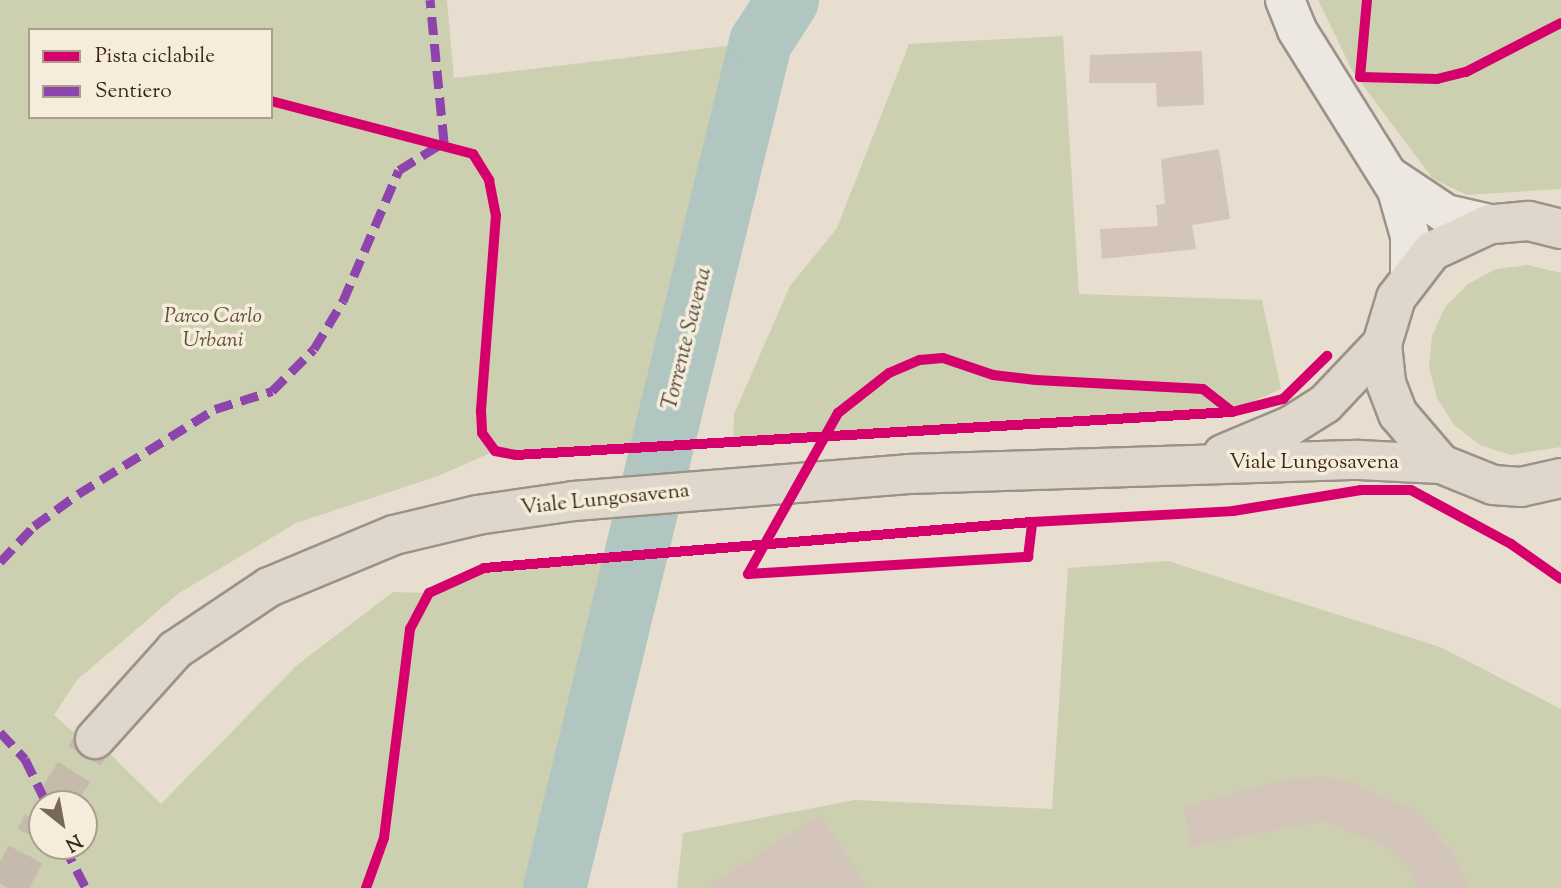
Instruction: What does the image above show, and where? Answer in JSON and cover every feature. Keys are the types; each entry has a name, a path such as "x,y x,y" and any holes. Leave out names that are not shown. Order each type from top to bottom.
{"main road":[{"path":"1557,483 1493,485 1441,464 1398,414 1387,383 1382,344 1410,275 1432,251 1490,223 1528,221 1561,229"},
{"name":"Viale Lungosavena","path":"1187,464 1245,447 1290,426 1325,404 1382,344"},
{"name":"Viale Lungosavena","path":"95,739 175,650 268,587 394,534 477,514 574,501 908,474 1187,464 1441,464"}],"street":[{"path":"1285,0 1297,30 1388,175 1405,212 1410,275"},
{"path":"1388,175 1446,214 1490,223"}],"green space":[{"name":"Parco Carlo Urbani","path":"0,0 447,0 454,78 760,42 658,446 516,455 495,451 438,476 296,523 179,593 77,680 54,715 72,731 95,739 161,804 296,666 393,592 429,593 484,568 635,554 554,888 0,888"},
{"path":"1318,0 1561,0 1561,189 1467,195 1433,179 1353,72"},
{"path":"1063,36 1079,294 1262,300 1281,389 1214,418 733,447 734,414 790,286 837,228 909,44"},
{"path":"1528,265 1561,273 1561,447 1510,455 1480,445 1454,425 1437,398 1429,367 1432,336 1445,307 1468,284 1496,269"},
{"path":"1168,561 1440,647 1561,709 1561,888 677,888 683,833 855,800 1052,809 1068,568"}],"building":[{"path":"1202,51 1204,105 1157,107 1156,83 1089,83 1090,55"},
{"path":"1219,149 1230,219 1192,225 1196,249 1102,259 1100,229 1158,226 1156,205 1165,204 1161,159"},
{"path":"1319,777 1347,780 1415,811 1455,855 1469,888 1419,888 1410,869 1386,847 1324,821 1190,847 1184,807 1286,779"},
{"path":"820,814 868,888 706,888"}],"waterway":[{"name":"Torrente Savena","path":"554,888 760,42 787,0"}],"tunnel":[{"path":"63,790 95,739"},
{"path":"8,888 28,850"}],"marked path":[{"path":"0,562 34,526 78,494 215,409 272,391 314,349 343,301 399,170 444,142 430,0"},
{"path":"0,732 25,759 40,790"},
{"path":"71,860 86,888"}],"cycle path":[{"path":"1367,0 1360,77 1437,79 1466,72 1561,23"},
{"path":"273,102 473,154 489,180 496,215 481,411 482,433 495,451 516,455 1232,412 1283,399 1327,356"},
{"path":"748,574 838,413 889,373 920,360 943,358 993,375 1036,380 1203,389 1232,412"},
{"path":"366,888 384,838 410,629 429,593 484,568 1032,522 1233,511 1361,490 1411,490 1511,544 1561,579"},
{"path":"748,574 1028,557 1032,522"}]}
